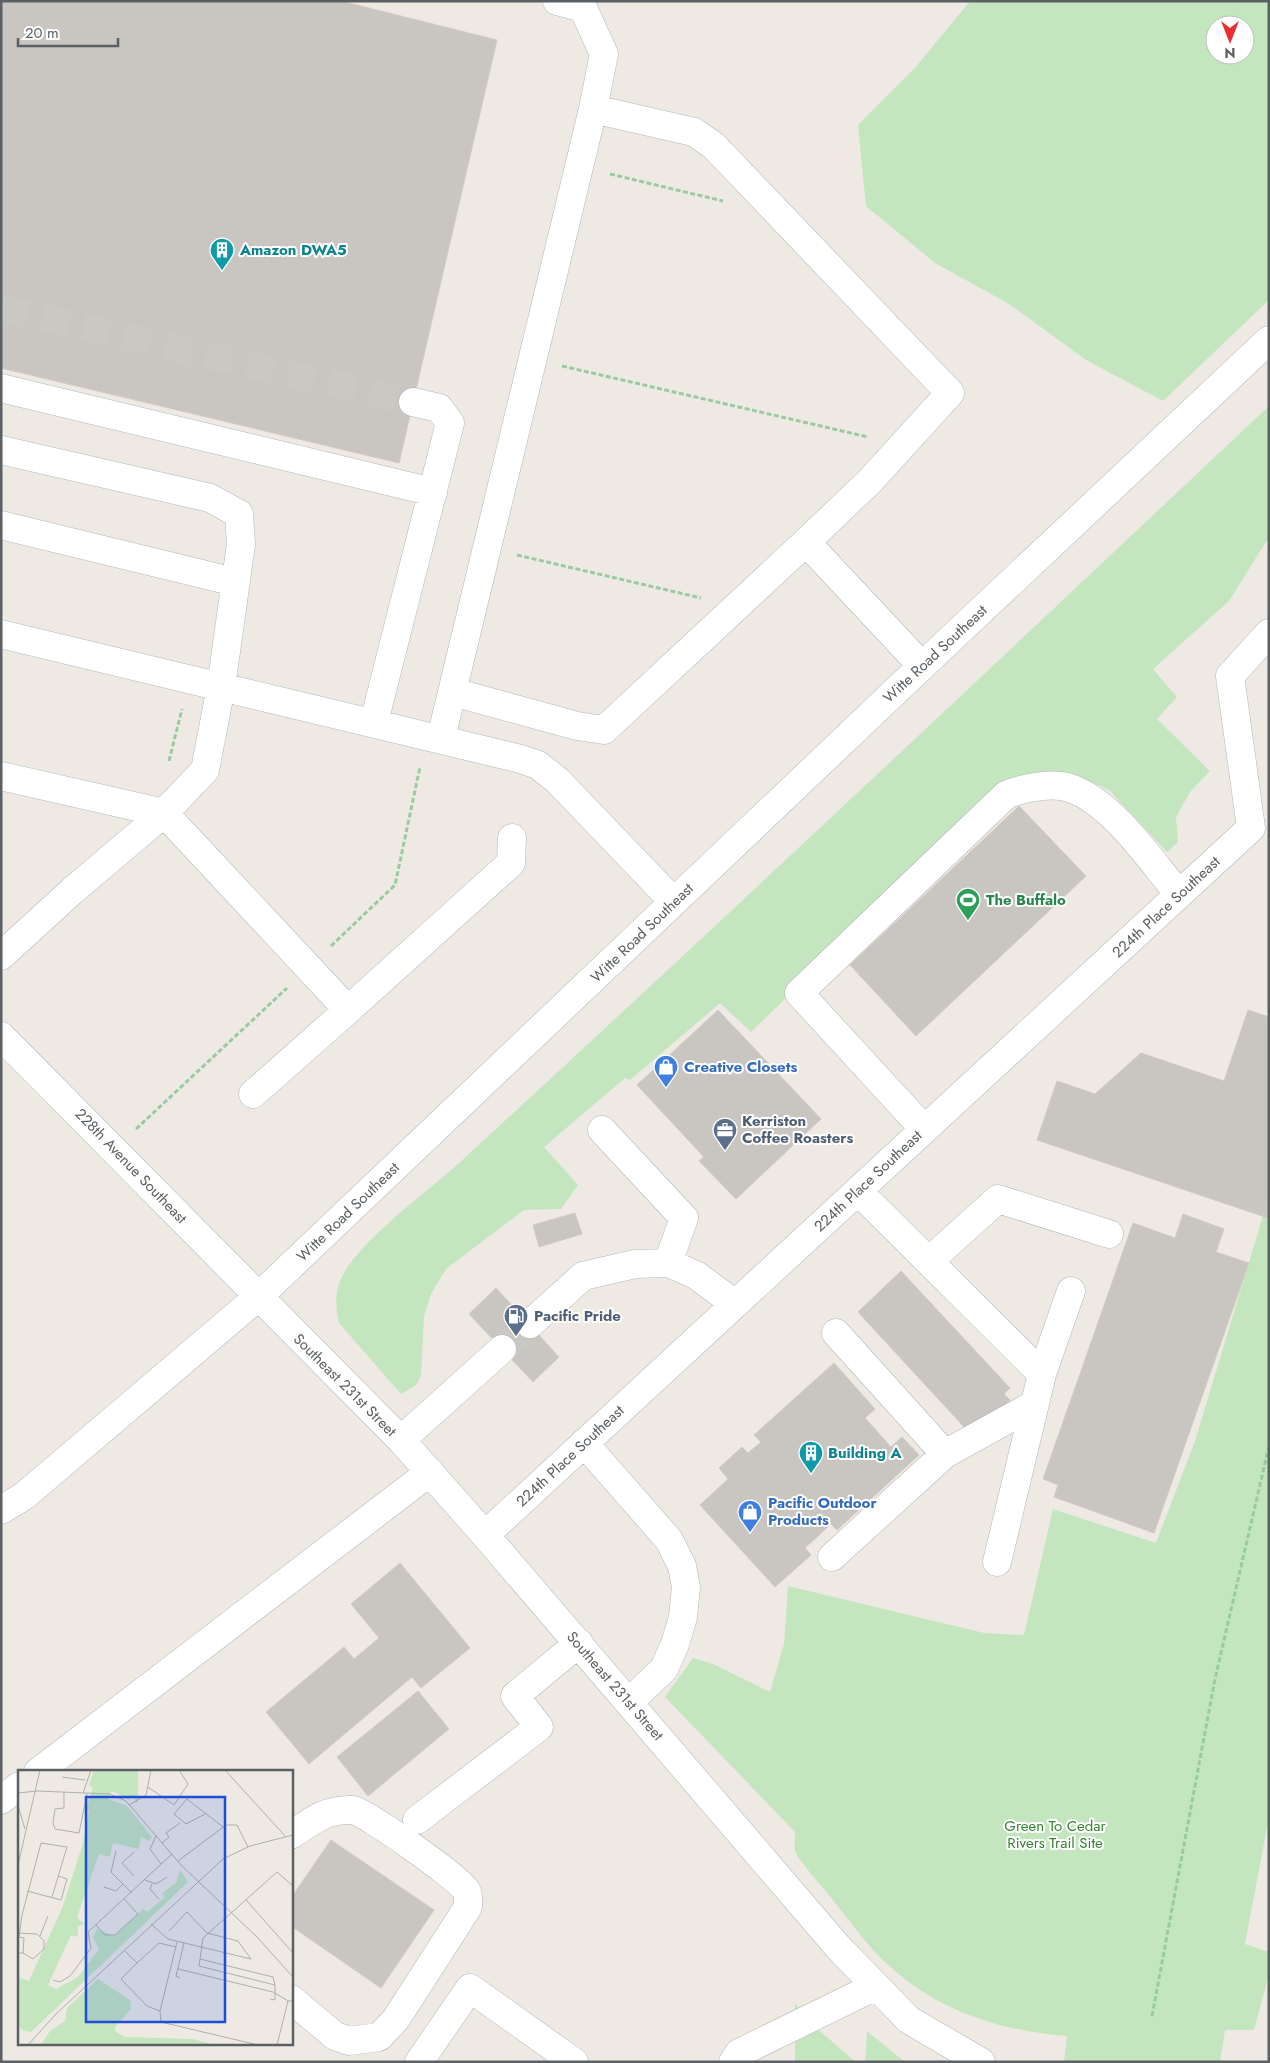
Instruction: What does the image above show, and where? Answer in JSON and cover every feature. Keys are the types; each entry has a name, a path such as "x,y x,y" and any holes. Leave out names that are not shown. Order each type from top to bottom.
{"street":[{"path":"441,738 604,54 583,8 557,1"},
{"path":"453,692 577,726 604,730 865,486 950,393 714,146 694,132 592,109"},
{"name":"Witte Road Southeast","path":"1,1510 24,1496 258,1297 922,666 1269,340"},
{"path":"1,388 432,492"},
{"path":"374,722 450,423 439,408 413,402"},
{"path":"1,450 210,498 239,514 241,544 221,687 205,770 164,813 72,891 1,956"},
{"path":"1,525 235,582"},
{"path":"806,542 922,666"},
{"name":"224th Place Southeast","path":"485,1535 1251,828 1230,676 1269,633"},
{"path":"1,634 441,738 538,765 557,780 674,902"},
{"path":"1,776 164,813 348,1010"},
{"path":"924,1129 799,993 1006,796 1020,789 1039,786 1069,787 1095,802 1122,827 1179,894"},
{"path":"253,1094 511,863 512,838"},
{"name":"228th Avenue Southeast","path":"1,1036 115,1148 258,1297"},
{"path":"602,1130 684,1218 668,1264"},
{"path":"858,1191 1042,1374"},
{"path":"929,1261 998,1199 1109,1234"},
{"path":"530,1324 583,1276 635,1264 668,1264 696,1275 735,1304"},
{"path":"997,1562 1042,1374 1071,1291"},
{"name":"Southeast 231st Street","path":"258,1297 401,1440 430,1472 838,1947 909,2020 981,2062"},
{"path":"836,1333 945,1454"},
{"path":"401,1440 502,1349"},
{"path":"832,1557 945,1454 1035,1404"},
{"path":"584,1443 669,1540 682,1566 686,1587 683,1618 675,1644 664,1669 629,1702"},
{"path":"41,1770 430,1472"},
{"path":"417,1820 539,1728 515,1696 578,1643"},
{"path":"1,1800 18,1787"},
{"path":"292,1834 321,1814 356,1810 439,1864 457,1879 467,1890 468,1907 396,2019 380,2037 349,2041 335,2036 292,2000"},
{"path":"733,2062 739,2053 876,1986"},
{"path":"419,2062 470,1988 574,2062"}],"path":[{"path":"578,166 733,204"},
{"path":"532,359 903,445"},
{"path":"487,548 736,606"},
{"path":"1152,2016 1215,1679 1269,1446"}],"green space":[{"path":"970,1 1269,1 1269,300 1163,401 1086,360 1009,304 935,263 866,206 858,125 915,68"},
{"path":"1269,406 1269,537 1229,601 1153,669 1177,697 1157,719 1210,771 1190,792 1176,817 1178,842 1167,852 1109,790 1079,777 1040,777 1003,787 751,1032 720,1003 630,1080 625,1078 544,1147 578,1185 561,1209 524,1210 446,1269 431,1294 424,1316 421,1376 416,1385 401,1394 339,1323 336,1304 339,1284 346,1269 358,1253 392,1220 459,1163 662,975"},
{"name":"Green To Cedar Rivers Trail Site","path":"1269,1196 1269,1817 1245,1944 1269,1952 1269,1974 1254,2030 1225,2030 1220,2062 1064,2062 1067,2036 1012,2028 962,2012 938,2001 915,1987 893,1970 873,1950 801,1861 795,1851 795,1832 665,1697 693,1658 713,1664 770,1692 784,1644 788,1586 984,1633 1024,1635 1053,1509 1156,1543 1195,1441"},
{"path":"795,2003 815,2027 856,2062 795,2062"},
{"path":"867,2031 905,2062 865,2062"}],"building":[{"name":"Amazon DWA5","path":"1,1 341,1 497,40 399,463 1,368"},
{"name":"The Buffalo","path":"1019,806 1086,876 916,1036 850,965"},
{"path":"718,1010 821,1119 736,1199 699,1161 704,1157 637,1085"},
{"path":"1248,1010 1269,1017 1268,1218 1037,1140 1057,1081 1095,1094 1141,1053 1224,1081"},
{"path":"575,1213 582,1234 539,1247 533,1225"},
{"path":"1183,1214 1224,1229 1216,1252 1249,1263 1154,1533 1054,1497 1058,1485 1043,1479 1133,1223 1175,1238"},
{"path":"901,1271 1010,1388 1004,1394 1010,1400 977,1430 970,1423 965,1428 858,1312"},
{"name":"Pacific Pride","path":"496,1288 559,1357 533,1382 469,1314"},
{"name":"Building A","path":"834,1363 875,1409 865,1418 891,1447 902,1437 919,1455 837,1530 831,1524 805,1548 811,1555 775,1587 700,1505 728,1479 719,1468 742,1447 748,1453 761,1442 754,1435"},
{"path":"400,1563 470,1648 421,1688 412,1677 309,1764 266,1712 344,1647 354,1659 379,1638 351,1604"},
{"path":"418,1691 449,1729 368,1796 337,1757"},
{"path":"331,1840 434,1910 381,1988 292,1927 292,1897"}],"tunnel":[{"path":"1,308 413,402"},
{"path":"502,1349 530,1324"}],"place":[{"name":"Amazon DWA5","path":"222,271"},
{"name":"The Buffalo","path":"968,921"},
{"name":"Creative Closets","path":"666,1088"},
{"name":"Kerriston Coffee Roasters","path":"725,1151"},
{"name":"Pacific Pride","path":"516,1337"},
{"name":"Building A","path":"811,1474"},
{"name":"Pacific Outdoor Products","path":"750,1533"}]}
